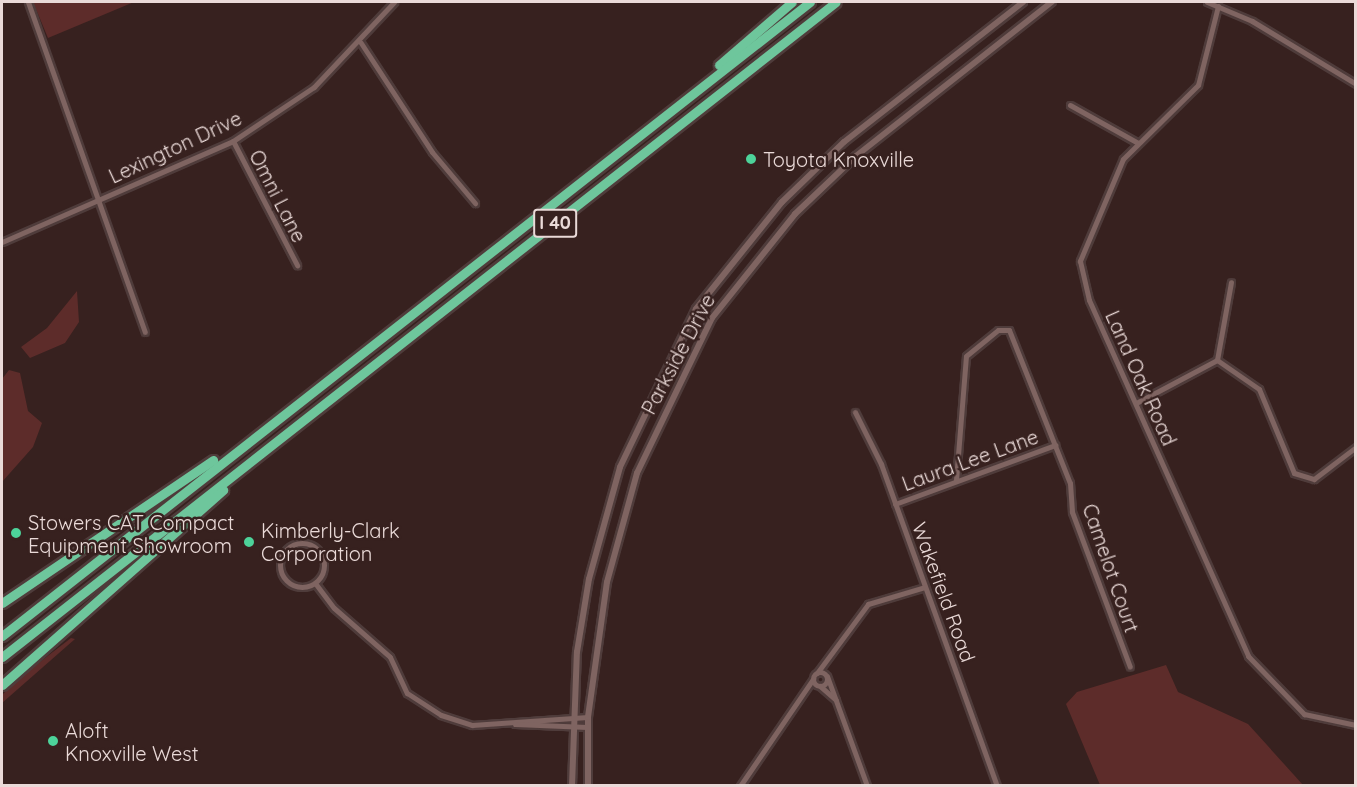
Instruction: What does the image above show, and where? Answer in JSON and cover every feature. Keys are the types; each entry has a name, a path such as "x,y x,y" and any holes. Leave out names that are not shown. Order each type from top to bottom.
{"highway":[{"path":"644,130 792,2"},
{"name":"I 40","path":"2,636 246,440 810,2"},
{"name":"I 40","path":"2,657 836,2"},
{"path":"2,603 246,440"},
{"path":"2,685 274,444"}],"street":[{"path":"27,2 100,198 145,332"},
{"name":"Lexington Drive","path":"2,242 233,141 314,87 361,43 394,2"},
{"name":"Parkside Drive","path":"572,786 572,718 589,579 620,467 696,309 782,202 844,142 1023,2"},
{"name":"Parkside Drive","path":"588,786 588,717 607,582 637,473 712,318 795,214 856,156 1052,2"},
{"path":"1207,2 1356,84"},
{"name":"Land Oak Road","path":"1218,6 1198,85 1123,159 1080,261 1089,300 1138,402 1194,542 1248,656 1304,714 1356,725"},
{"path":"361,43 432,152 475,203"},
{"path":"1070,105 1138,143"},
{"name":"Omni Lane","path":"233,141 297,264"},
{"path":"1217,360 1231,282"},
{"name":"Camelot Court","path":"957,480 966,356 1002,328 1013,332 1073,492 1072,512 1130,667"},
{"path":"1138,402 1217,360"},
{"path":"1217,360 1259,389 1294,473 1314,480 1356,447"},
{"name":"Wakefield Road","path":"855,412 895,504 997,786"},
{"name":"Laura Lee Lane","path":"895,504 1055,445"},
{"path":"301,543 320,552 323,572 315,583 301,587 287,581 280,568 288,549 301,543"},
{"path":"315,583 334,608 390,657 407,693 441,715 472,725 588,717"},
{"path":"740,786 817,673 868,604 925,587"},
{"path":"828,659 827,675 867,786"},
{"path":"817,673 827,675"},
{"path":"802,696 818,686 827,675"},
{"path":"813,679 837,701"},
{"path":"511,724 587,728"}],"shaded area":[{"path":"33,2 134,2 48,38"},
{"path":"77,291 79,322 65,343 30,358 21,347 47,328"},
{"path":"9,370 20,373 28,411 42,423 33,447 2,482 2,379"},
{"path":"71,638 75,639 2,703 2,695 19,678"},
{"path":"1166,665 1178,692 1248,724 1303,785 1100,785 1066,704 1077,692"}],"place":[{"name":"Toyota Knoxville","path":"751,159"},
{"name":"Stowers CAT Compact Equipment Showroom","path":"16,533"},
{"name":"Kimberly-Clark Corporation","path":"249,542"},
{"name":"Aloft Knoxville West","path":"53,741"}]}
